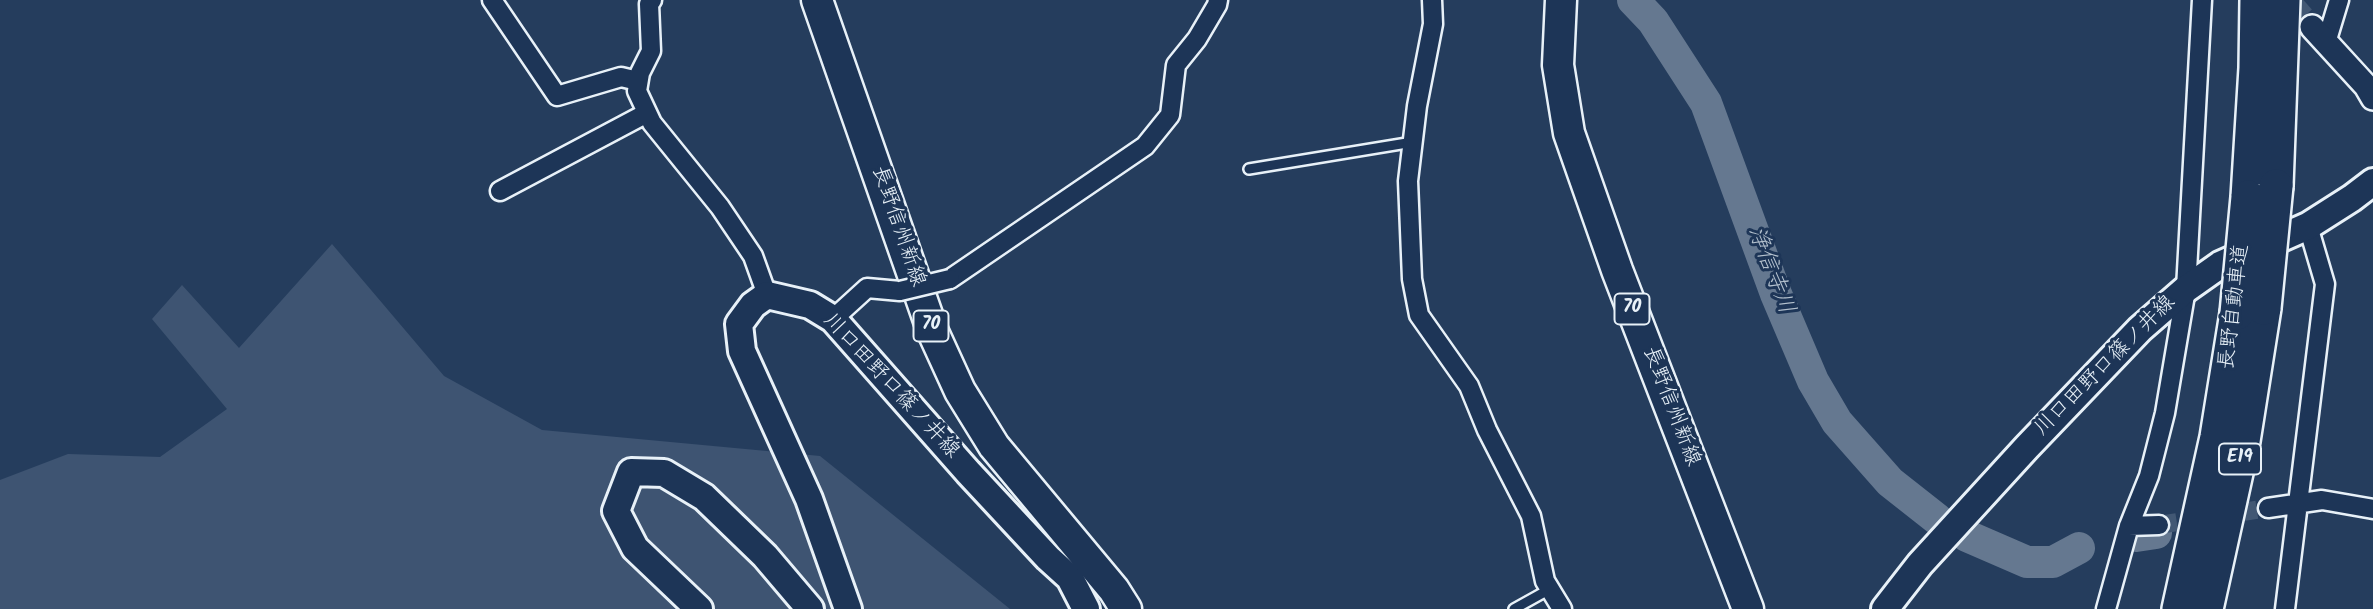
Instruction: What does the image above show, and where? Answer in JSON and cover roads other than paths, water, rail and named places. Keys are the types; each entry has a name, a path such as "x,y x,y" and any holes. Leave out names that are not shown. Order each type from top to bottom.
{"highway":[{"name":"長野自動車道","path":"2257,0 2256,68 2262,191"},
{"name":"長野自動車道","path":"2206,609 2243,441 2250,311 2283,0"},
{"name":"長野自動車道","path":"2179,609 2217,437 2250,311"}],"main road":[{"name":"長野信州新線","path":"817,0 933,332 960,391 994,446 1114,590 1126,609"},
{"name":"長野信州新線","path":"1561,0 1558,65 1569,134 1617,270 1748,609"},
{"name":"川口田野口篠ノ井線","path":"1885,609 1920,564 2026,447 2140,329 2186,289 2220,265 2308,226 2373,182"},
{"name":"川口田野口篠ノ井線","path":"767,295 810,304 833,319 968,472 1070,578 1086,609"},
{"path":"767,295 753,305 739,324 742,351 809,499 848,609"},
{"path":"699,609 635,548 616,511 631,472 664,473 704,497 765,556 810,609"}],"street":[{"path":"492,0 556,96 621,77 638,81"},
{"path":"652,0 649,4 651,51 640,73 637,92 652,123 720,207 753,256 767,295"},
{"path":"833,319 867,288 900,292 950,279 1145,146 1170,115 1176,65 1197,39 1218,0"},
{"path":"1432,0 1433,24 1417,106 1408,181 1412,279 1419,314 1469,386 1487,430 1531,516 1545,581 1562,609"},
{"path":"2106,609 2129,526 2149,476 2165,413 2186,289 2202,0"},
{"path":"2339,0 2319,35 2366,86 2373,98"},
{"path":"500,191 648,113"},
{"path":"2284,609 2325,284 2308,226"},
{"path":"2268,508 2322,500 2373,509"},
{"path":"2129,526 2159,525"}],"lane":[{"path":"1249,169 1413,142"},
{"path":"1514,609 1550,589"}],"waterway":[{"name":"浄信寺川","path":"1633,0 1653,21 1706,103 1776,294 1813,381 1837,422 1890,482 1937,519"},
{"name":"浄信寺川","path":"2136,536 2156,533"},
{"name":"浄信寺川","path":"1967,536 2027,562 2053,562 2079,548"}],"tunnel":[{"path":"2288,0 2312,27"},
{"path":"2159,525 2268,508"}]}
